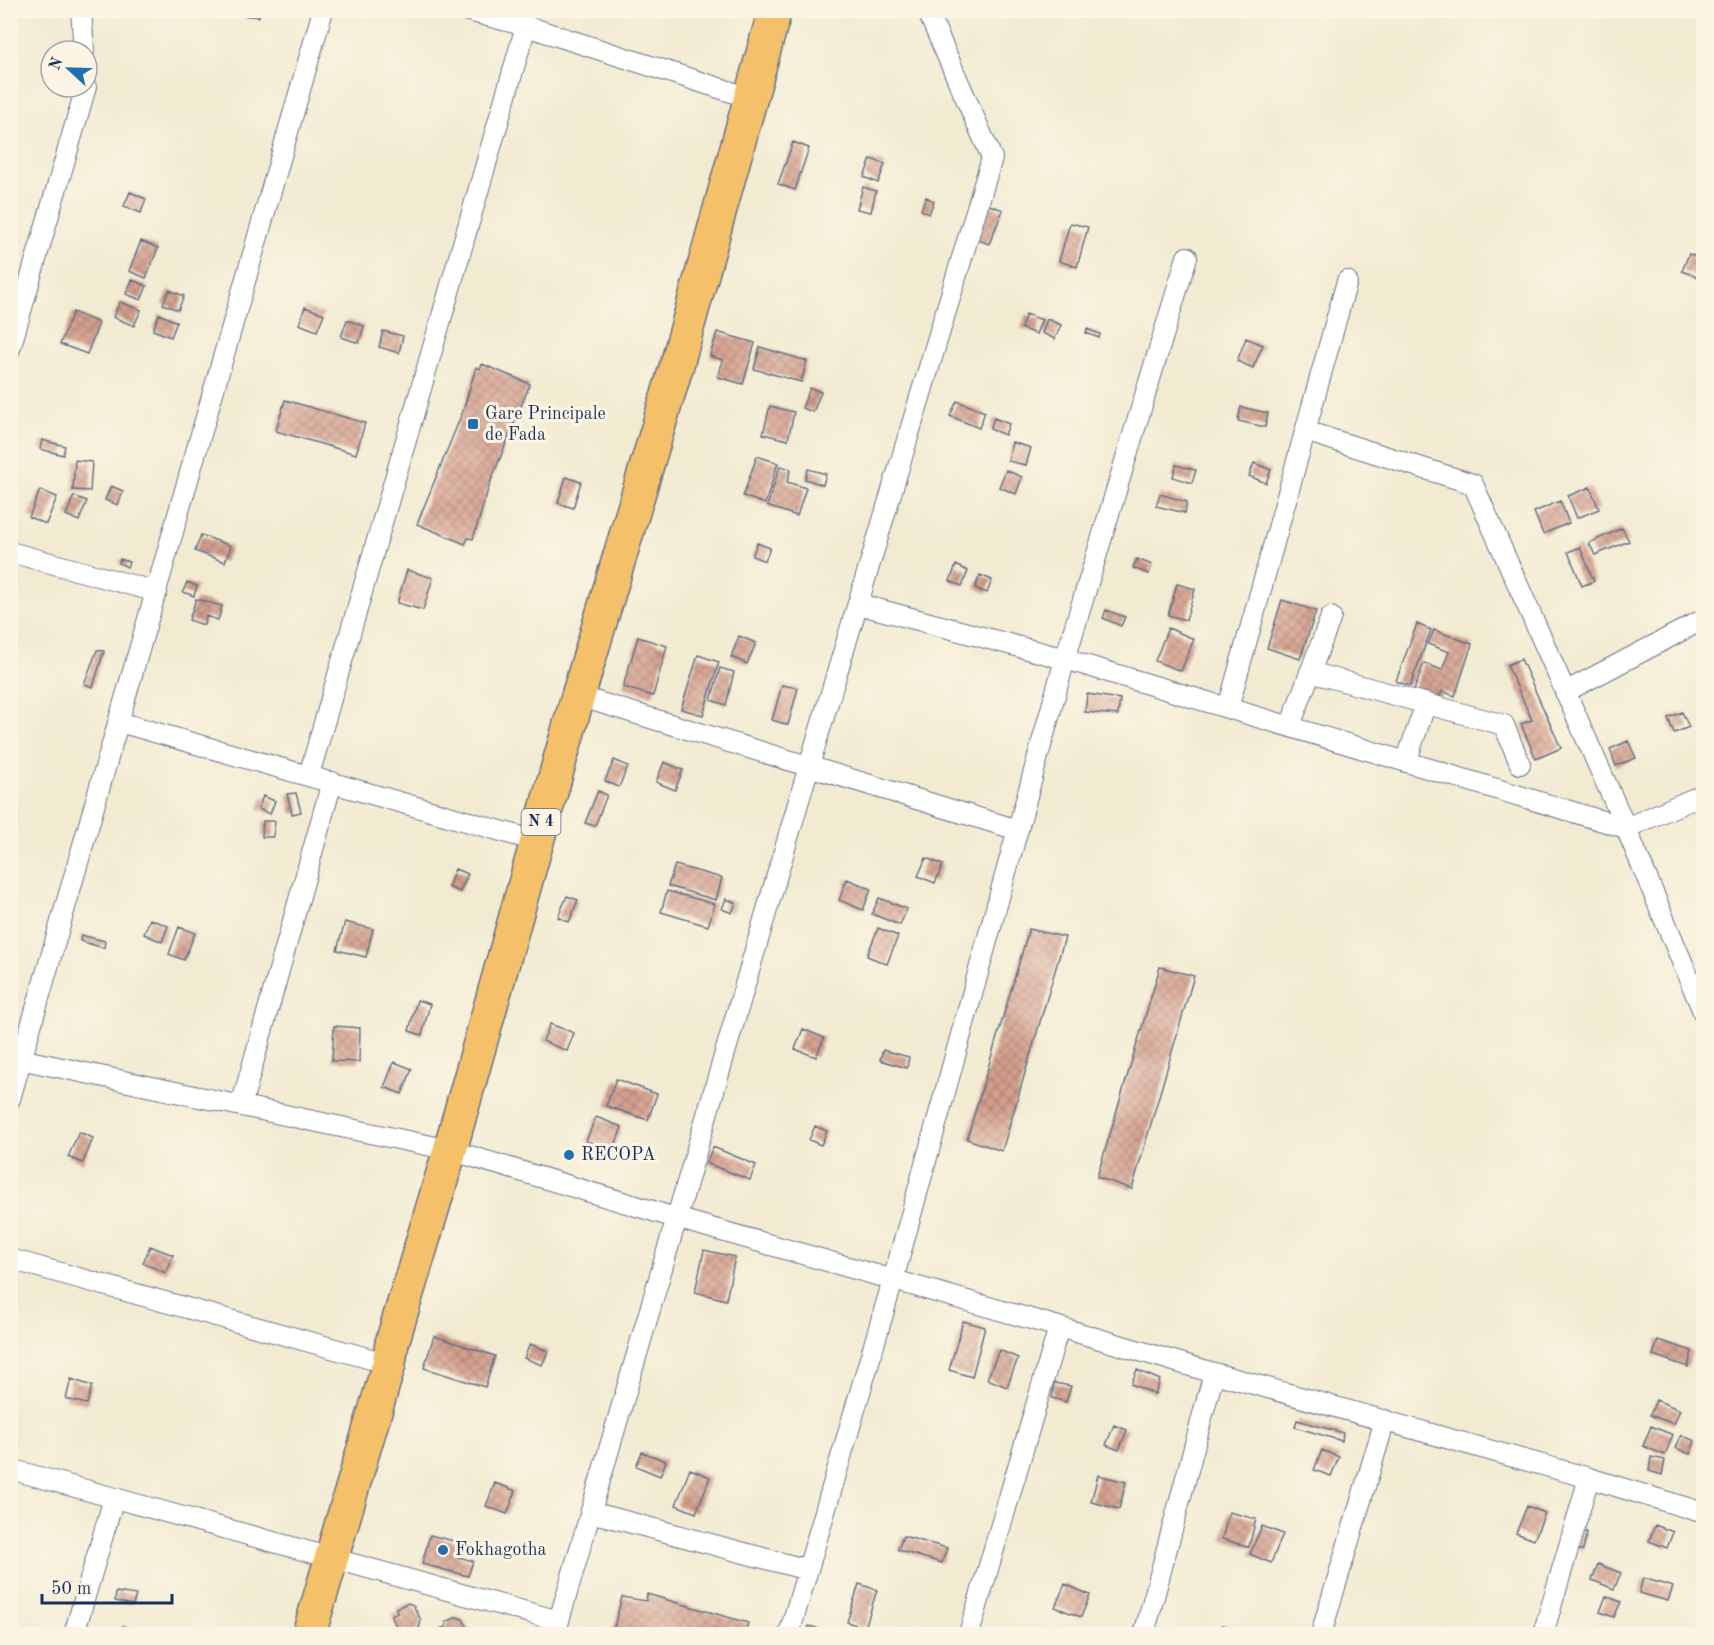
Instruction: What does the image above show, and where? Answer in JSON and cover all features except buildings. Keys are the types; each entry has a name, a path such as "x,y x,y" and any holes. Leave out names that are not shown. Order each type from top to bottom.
{"highway":[{"name":"N 4","path":"309,1635 389,1364 392,1343 450,1150 536,840 678,361 775,10"}],"street":[{"path":"81,10 83,39"},
{"path":"10,1099 16,1058 119,722 323,10"},
{"path":"465,10 515,20 750,98"},
{"path":"10,1469 332,1559 557,1628 809,766 992,158 927,10"},
{"path":"309,775 515,20"},
{"path":"10,349 83,99"},
{"path":"789,1635 893,1280 1065,659 1187,257"},
{"path":"1228,708 1347,281"},
{"path":"1305,431 1473,483 1626,828 1704,1014"},
{"path":"10,552 157,592"},
{"path":"858,604 1065,659 1626,828 1704,794"},
{"path":"1290,726 1331,617"},
{"path":"1565,692 1704,619"},
{"path":"1310,672 1504,725 1520,764"},
{"path":"578,696 1018,830"},
{"path":"1407,762 1425,703"},
{"path":"119,722 536,840"},
{"path":"241,1106 332,782"},
{"path":"16,1058 450,1150 676,1218 1588,1478 1704,1514"},
{"path":"10,1259 389,1364"},
{"path":"969,1635 1059,1327"},
{"path":"1144,1635 1214,1373"},
{"path":"1322,1635 1385,1420"},
{"path":"1543,1635 1588,1478"},
{"path":"74,1635 114,1498"},
{"path":"591,1512 808,1570"}],"place":[{"name":"Gare Principale de Fada","path":"473,424"},
{"name":"RECOPA","path":"569,1155"},
{"name":"Fokhagotha","path":"443,1550"}]}
